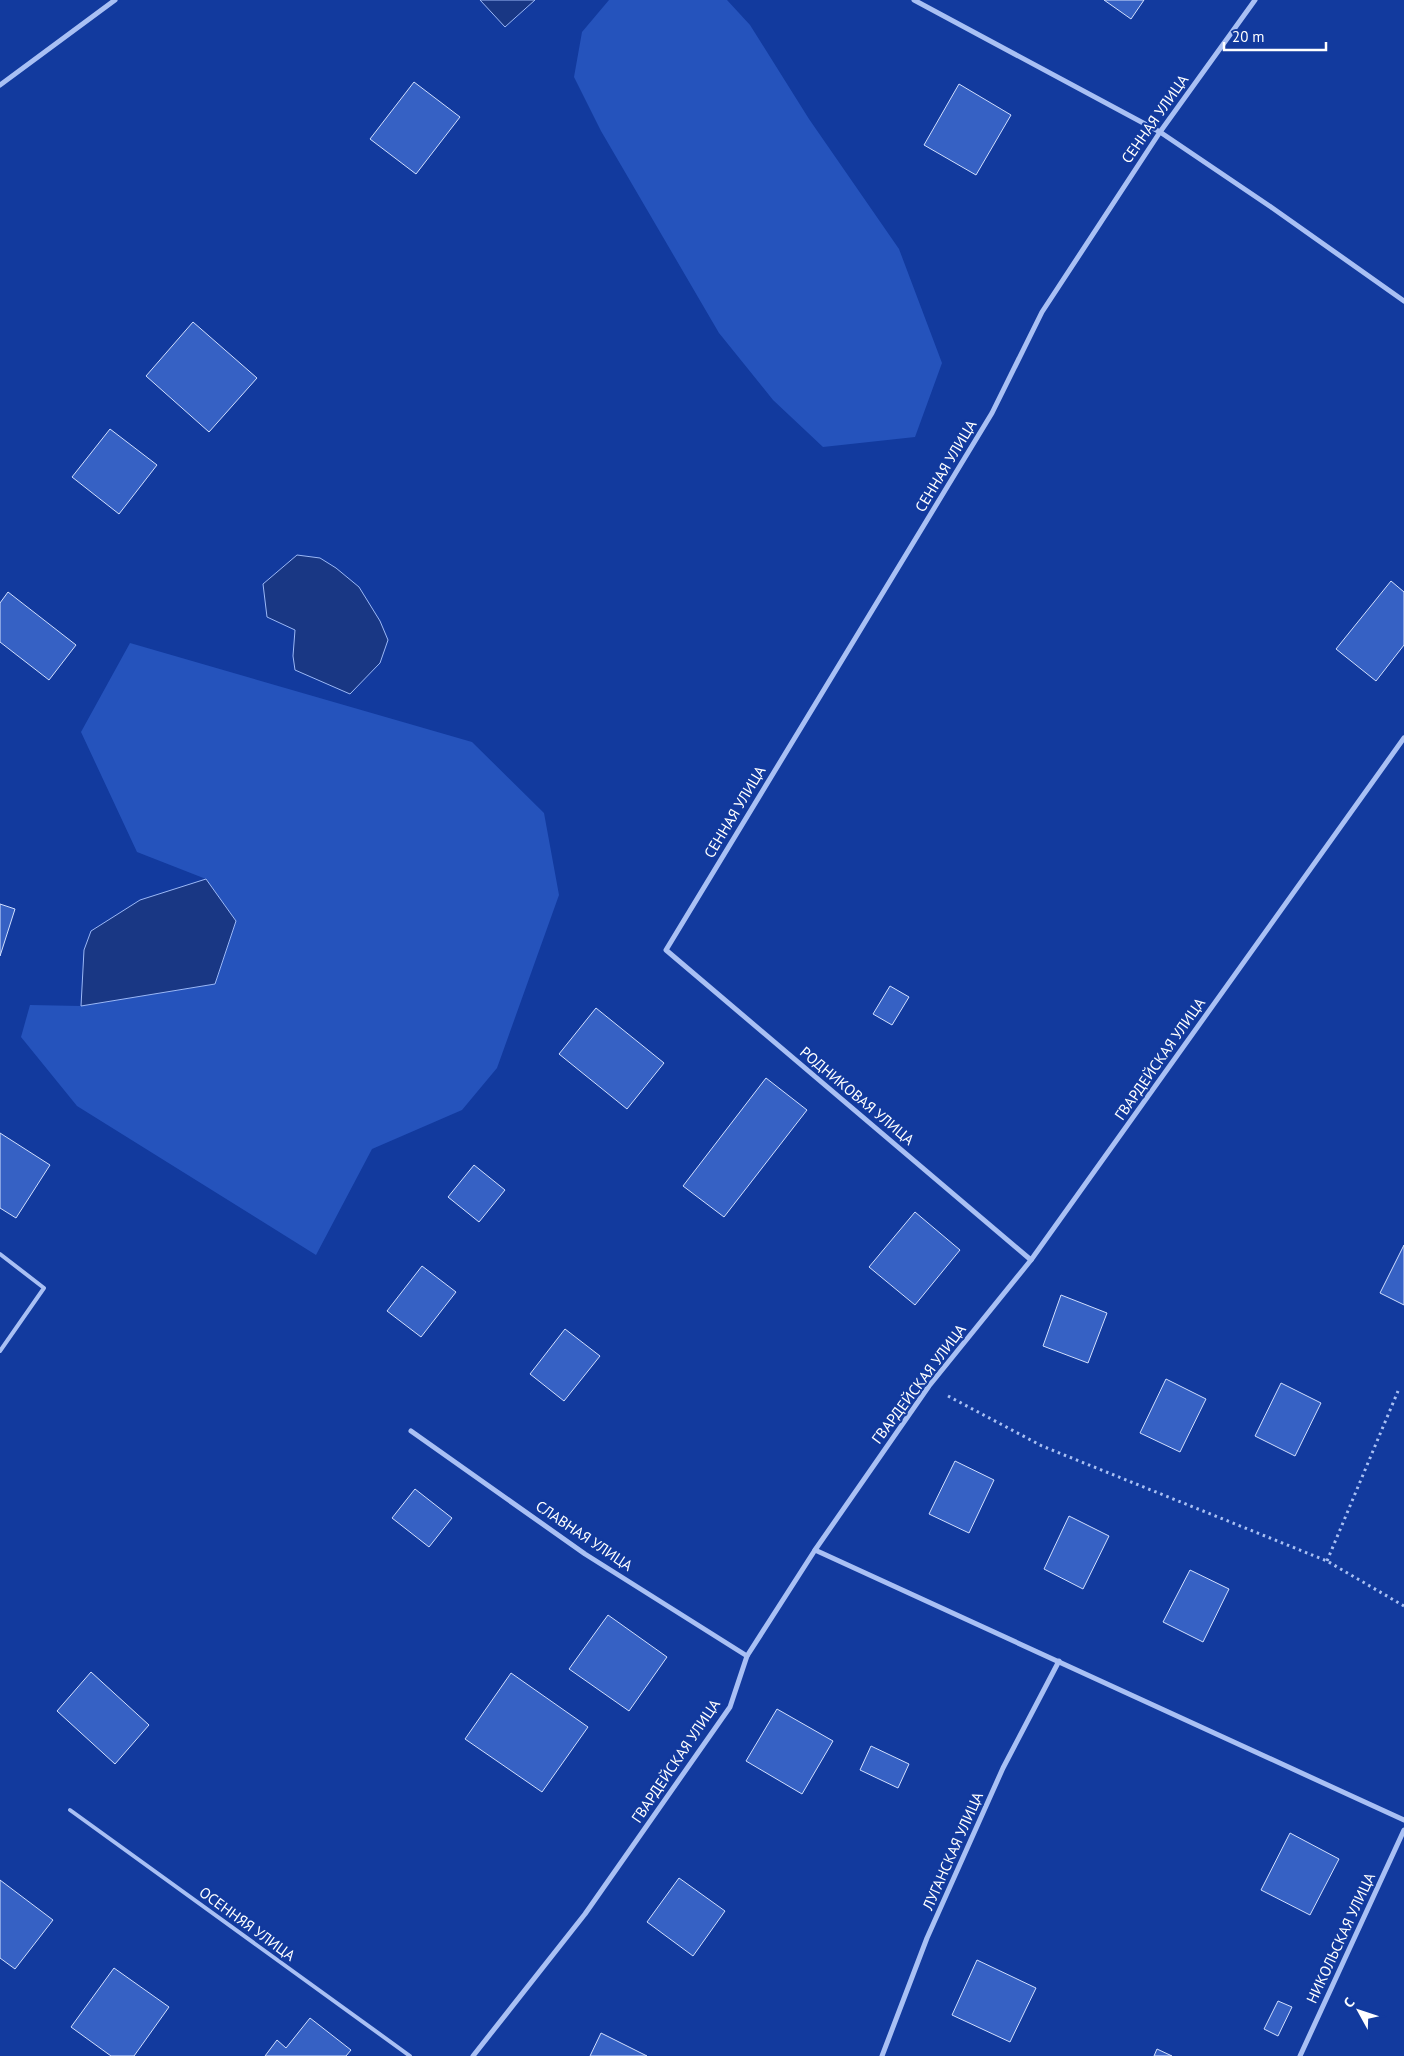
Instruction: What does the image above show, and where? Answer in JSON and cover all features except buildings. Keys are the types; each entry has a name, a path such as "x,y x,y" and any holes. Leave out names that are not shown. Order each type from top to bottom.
{"street":[{"path":"0,85 115,0"},
{"path":"914,0 1160,132 1271,207 1404,301"},
{"name":"СЕННАЯ УЛИЦА","path":"666,950 992,413 1042,312 1160,132 1255,0"},
{"name":"ГВАРДЕЙСКАЯ УЛИЦА","path":"473,2056 585,1914 730,1707 748,1656 815,1550 929,1386 1032,1260 1404,738"},
{"name":"РОДНИКОВАЯ УЛИЦА","path":"666,950 1032,1260"},
{"name":"СЛАВНАЯ УЛИЦА","path":"410,1431 585,1554 748,1656"},
{"path":"815,1550 1404,1820"},
{"name":"ЛУГАНСКАЯ УЛИЦА","path":"882,2056 935,1920 1003,1768 1059,1661"},
{"name":"НИКОЛЬСКАЯ УЛИЦА","path":"1300,2056 1404,1830"}],"lane":[{"path":"0,1254 44,1288 0,1351"},
{"name":"ОСЕННЯЯ УЛИЦА","path":"70,1810 410,2056"}],"path":[{"path":"929,1386 1042,1446 1327,1561 1404,1606"},
{"path":"1327,1561 1398,1391"}],"shaded area":[{"path":"480,0 535,0 505,27"},
{"path":"609,0 727,0 750,25 809,119 899,249 942,363 915,437 823,447 773,400 719,333 601,131 574,77 582,32"},
{"path":"297,555 320,558 336,568 359,587 380,621 388,640 380,663 350,694 295,670 293,656 295,630 267,617 263,584"},
{"path":"130,643 472,742 544,813 559,895 497,1068 462,1110 372,1149 316,1255 77,1106 21,1037 30,1005 81,1006 215,984 236,921 206,879 137,852 81,732"},
{"path":"206,879 236,921 215,984 81,1006 84,950 91,931 140,900"}]}
